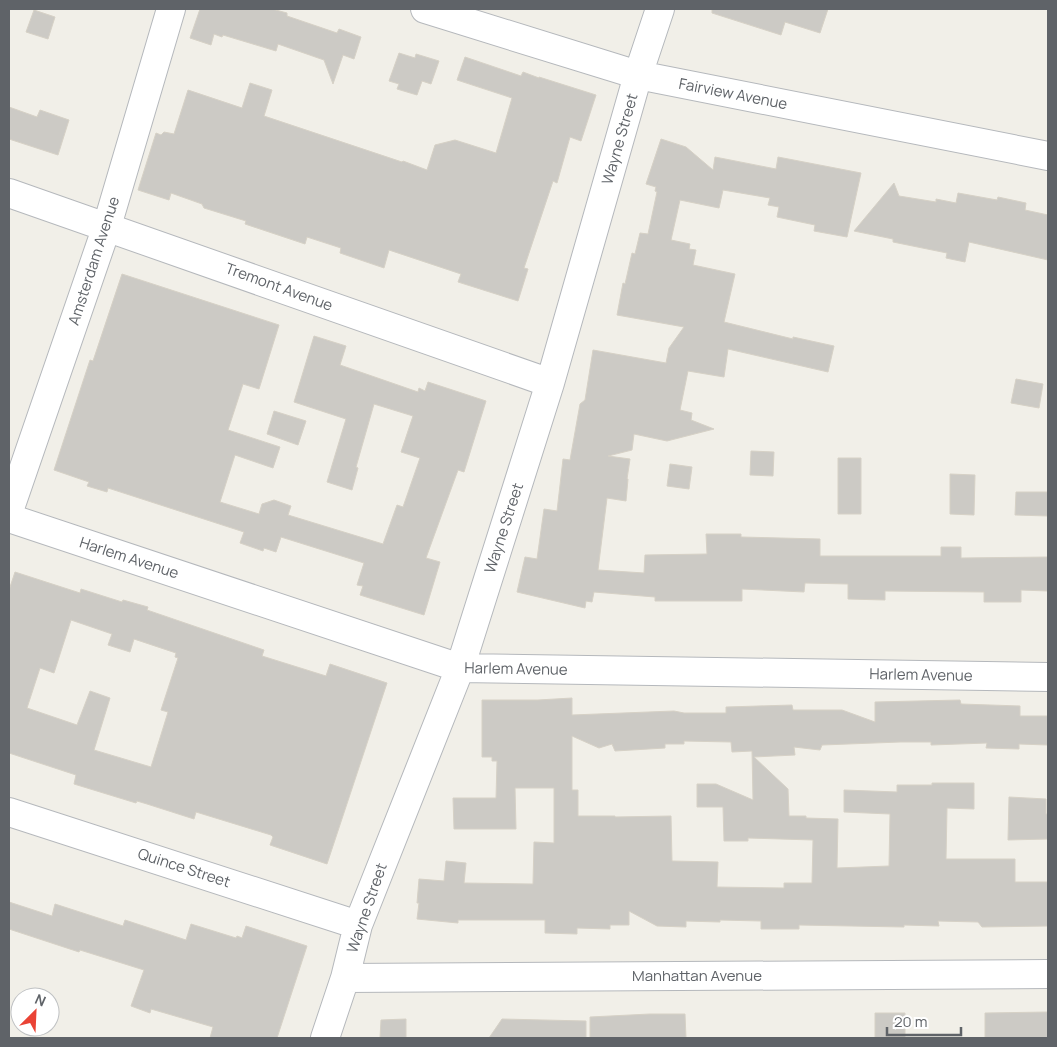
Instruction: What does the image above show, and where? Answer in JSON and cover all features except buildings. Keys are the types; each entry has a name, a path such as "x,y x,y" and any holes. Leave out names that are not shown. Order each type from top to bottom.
{"street":[{"name":"Amsterdam Avenue","path":"9,511 107,226 171,9"},
{"name":"Fairview Avenue","path":"425,9 638,75 1048,156"},
{"name":"Wayne Street","path":"325,1038 345,978 358,925 460,668 550,383 638,75 660,9"},
{"name":"Tremont Avenue","path":"9,193 550,383"},
{"name":"Harlem Avenue","path":"9,518 460,668 1048,677"},
{"name":"Quince Street","path":"9,812 358,925"},
{"name":"Manhattan Avenue","path":"345,978 1048,974"}]}
